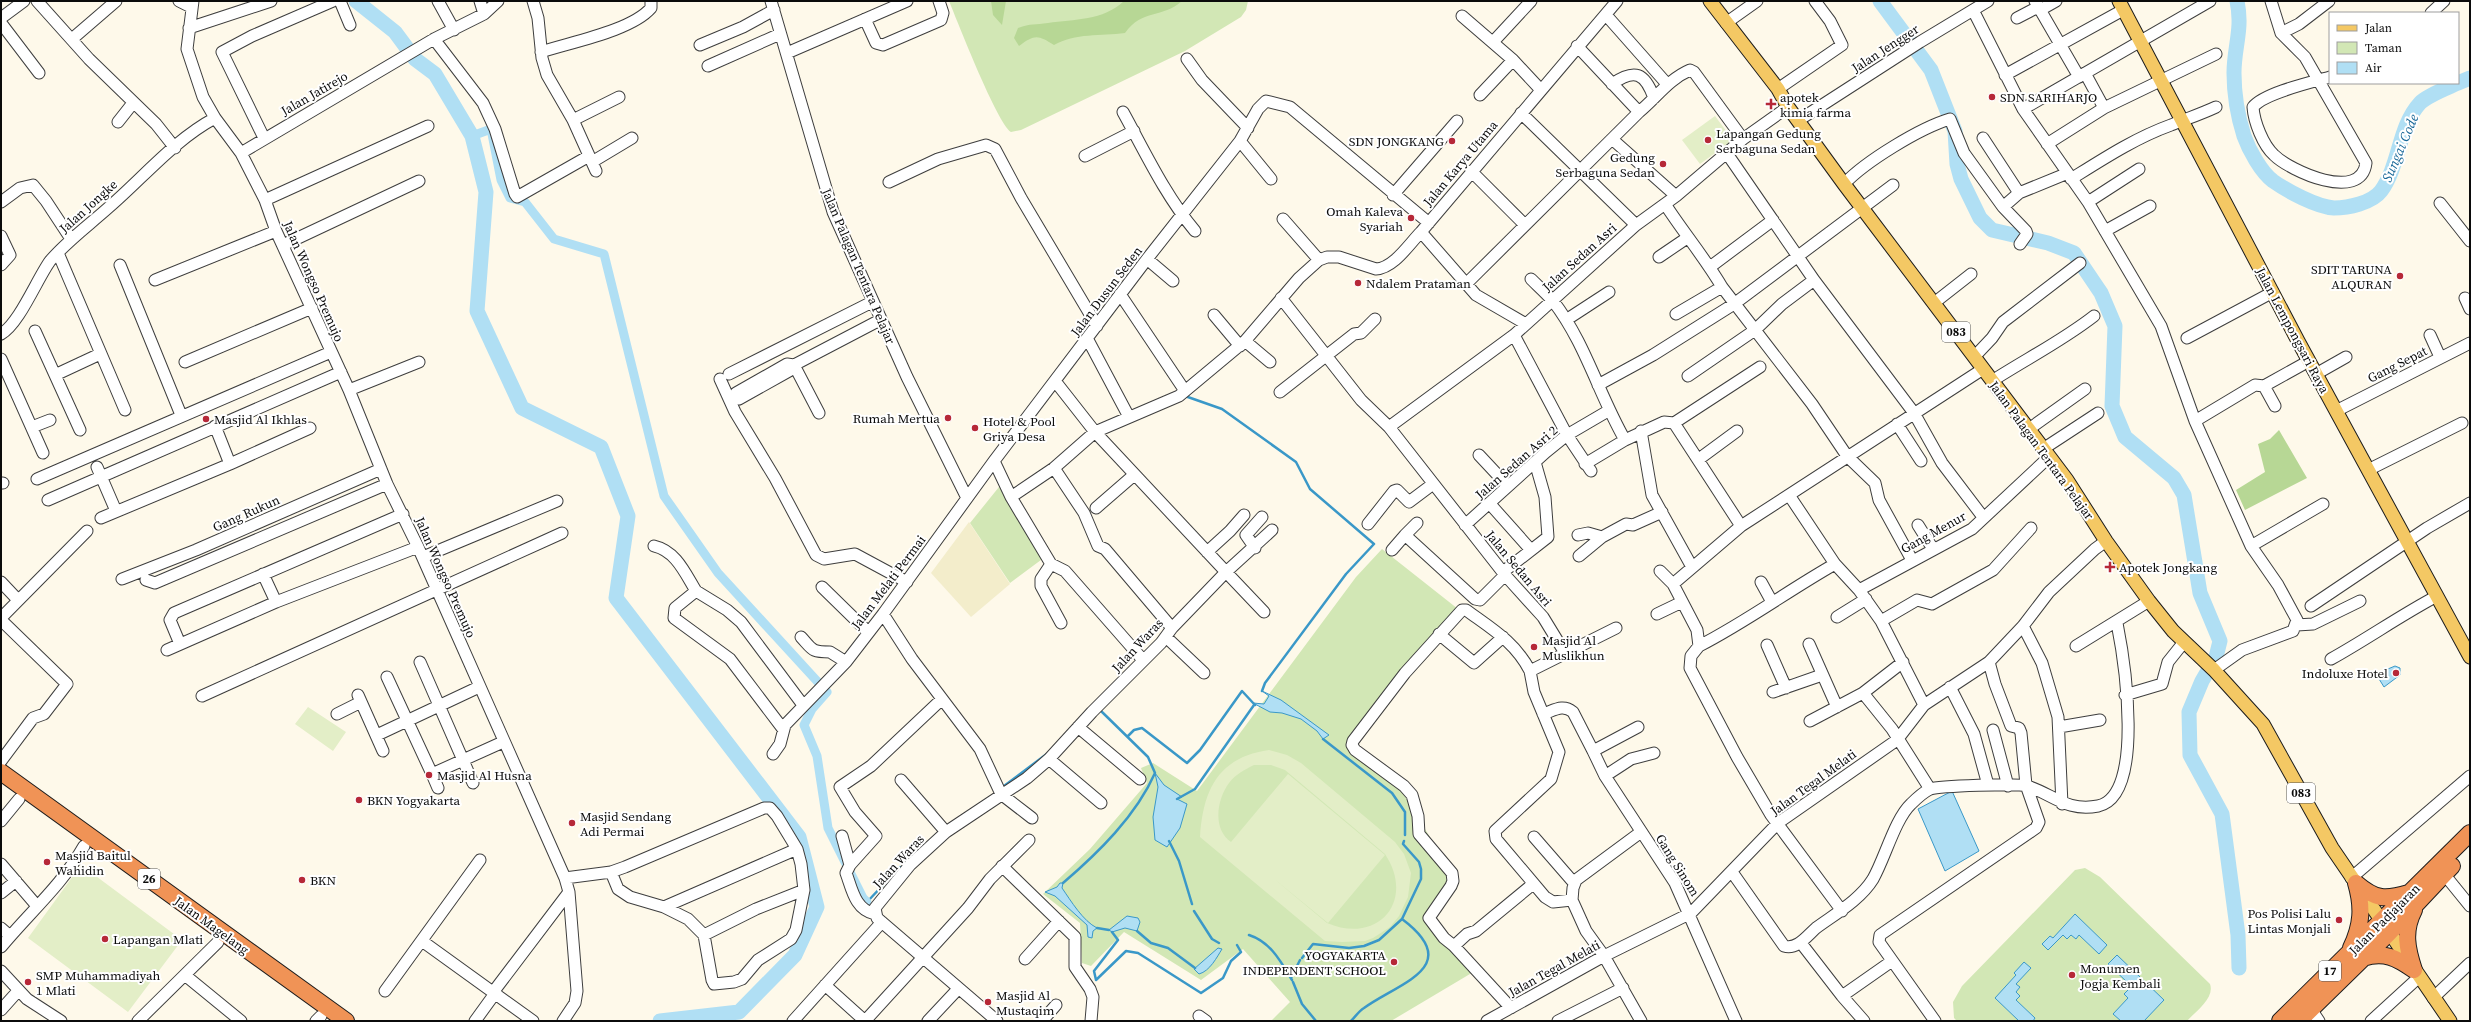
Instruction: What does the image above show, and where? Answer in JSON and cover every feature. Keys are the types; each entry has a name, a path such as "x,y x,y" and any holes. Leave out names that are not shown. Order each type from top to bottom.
{"highway":[{"name":"Jalan Magelang","path":"1,772 293,990 322,1019"},
{"name":"Jalan Magelang","path":"1,785 218,942 293,990 346,1021"},
{"name":"Jalan Padjajaran","path":"2414,897 2444,874 2469,837"},
{"name":"Jalan Padjajaran","path":"2299,1021 2315,1015 2363,958 2385,927 2469,837"},
{"path":"2354,881 2368,894 2383,898 2414,897 2407,937 2407,950 2416,974"},
{"path":"2347,954 2361,922 2361,899 2354,881"},
{"name":"Jalan Padjajaran","path":"2280,1021 2347,954 2385,927"},
{"path":"2363,958 2381,954 2391,956 2416,974"}],"main road":[{"name":"Jalan Palagan Tentara Pelajar","path":"1710,1 1778,89 1788,107 1799,120 1844,184 1975,356 1992,381 2030,429 2067,480 2106,541 2149,601 2184,642 2211,668 2263,724 2317,823 2416,974 2450,1021"},
{"name":"Jalan Lempongsari Raya","path":"2121,6 2309,361 2470,657"}],"street":[{"path":"1,18 24,1"},
{"path":"37,1 88,59 134,103 176,148"},
{"path":"72,39 116,1"},
{"path":"180,1 192,4"},
{"path":"188,28 271,1"},
{"path":"264,138 222,52 252,36 333,1"},
{"path":"340,1 350,26"},
{"path":"438,1 454,30"},
{"path":"480,1 484,14"},
{"path":"498,1 484,14 434,39 482,103 495,129 515,194 518,197 593,163 632,138"},
{"path":"533,1 538,18 541,52 547,75 573,120 593,163"},
{"path":"541,52 629,22 647,12 651,8 651,1"},
{"path":"787,53 907,1"},
{"path":"865,19 876,43 883,45 941,20 943,13 938,1"},
{"path":"1493,42 1531,1"},
{"path":"1726,23 1757,1"},
{"path":"1778,89 1842,45 1830,21 1816,1"},
{"name":"Jalan Jengger","path":"1799,120 1902,53 1988,1"},
{"path":"2017,18 2038,6 2056,1"},
{"path":"2023,109 2210,1"},
{"path":"2271,1 2281,33 2324,79 2366,163 2364,170 2359,175 2343,183 2313,178 2274,155 2256,125 2253,114 2253,108 2260,101 2324,79"},
{"path":"2281,33 2299,24 2329,1"},
{"path":"2432,12 2444,1"},
{"name":"Jalan Wongso Premujo","path":"192,4 188,28 187,49 192,69 203,97 215,118 241,153 265,200 276,231 349,390 387,484 421,552 436,590 503,742 565,878 569,892 576,991 574,1003 563,1021"},
{"path":"700,45 755,21 773,5"},
{"name":"Jalan Palagan Tentara Pelajar","path":"773,5 780,34 787,53 833,212 880,320 967,498"},
{"path":"1610,6 1648,62 1667,84"},
{"name":"Jalan Karya Utama","path":"1266,101 1290,107 1393,195 1429,223 1610,6"},
{"path":"2038,6 2060,44 2104,108"},
{"path":"2005,74 2060,44 2121,6"},
{"path":"1973,10 2023,109 2088,202 2161,326 2194,421 2251,546 2278,585 2297,620 2297,625 2293,631 2242,650 2211,668"},
{"path":"1462,16 1513,60 1540,89"},
{"path":"1,23 39,73"},
{"path":"708,66 780,34"},
{"name":"Jalan Jatirejo","path":"241,153 264,138 434,39"},
{"path":"1577,46 1639,112"},
{"path":"2046,144 2104,108 2216,54"},
{"path":"1187,59 1202,80 1248,128"},
{"path":"1480,95 1513,60"},
{"path":"1642,78 1648,62"},
{"path":"1466,284 1667,84 1684,72 1690,70 1694,72 1743,140"},
{"path":"1612,84 1625,74 1637,75 1648,82 1654,98"},
{"path":"573,120 619,97"},
{"name":"Jalan Dusun Seden","path":"967,498 1147,258 1182,216 1240,141 1258,109 1266,101"},
{"path":"118,122 134,103"},
{"name":"Jalan Sedan Asri","path":"1389,427 1514,334 1636,224 1676,196 1728,155 1743,140 1788,107"},
{"path":"2003,207 2019,194 2070,176 2119,149 2171,124 2182,122 2216,107"},
{"path":"1123,112 1182,216 1194,230"},
{"path":"1521,113 1636,224"},
{"name":"Jalan Jongke","path":"1,334 11,324 50,262 71,239 204,124 215,118"},
{"path":"1844,184 1854,173 1901,142 1946,120 1964,154 2003,207 2023,240"},
{"path":"1393,195 1457,121"},
{"path":"265,200 428,126"},
{"path":"1085,156 1134,131"},
{"path":"1983,138 2019,194"},
{"path":"1612,139 1676,196"},
{"path":"1240,141 1271,179"},
{"path":"889,182 938,159 986,145 995,149 1021,198 1097,326"},
{"path":"1728,155 1814,280 1914,413 1942,463 1983,517"},
{"path":"2088,202 2139,169"},
{"path":"1471,171 1525,225"},
{"path":"283,245 419,181"},
{"path":"1,202 20,188 33,185 37,187 71,239"},
{"path":"1598,384 1653,355 1734,304 1893,185"},
{"path":"2440,203 2470,241"},
{"path":"1665,204 1687,238 1710,267 1734,304 1812,404 1847,456 1875,483 1878,500 1912,560"},
{"path":"2105,231 2150,206"},
{"path":"1282,219 1319,260"},
{"path":"1710,267 1773,220"},
{"path":"1011,497 1054,468 1095,432 1183,393 1243,343 1299,278 1319,260 1327,257 1339,257 1376,269 1382,269 1390,264 1429,223"},
{"path":"155,280 276,231"},
{"path":"1421,232 1476,295 1492,306 1526,324"},
{"path":"1,236 10,255 1,265"},
{"path":"1659,257 1687,238"},
{"path":"58,253 125,410"},
{"path":"1147,258 1174,281"},
{"path":"1975,356 1992,338 2003,322 2080,263"},
{"path":"120,265 181,416"},
{"path":"1934,303 1971,274"},
{"path":"1531,279 1552,300 1566,320 1598,384 1608,411 1625,440"},
{"path":"1688,376 1755,330 1782,304 1814,280"},
{"path":"1676,314 1722,287"},
{"path":"1566,320 1608,292"},
{"path":"2187,338 2273,292"},
{"path":"1120,294 1183,393"},
{"name":"Jalan Sedan Asri","path":"1281,298 1361,400 1389,427 1504,574 1543,617 1565,653"},
{"path":"2465,298 2470,309"},
{"path":"872,302 724,376 735,412 775,478 816,555 824,559 855,554 907,582"},
{"path":"185,362 312,308"},
{"path":"1214,315 1243,343 1270,362"},
{"path":"1992,381 2030,357 2068,337 2094,316"},
{"path":"1280,392 1327,357 1354,334 1361,333 1375,319"},
{"path":"819,413 794,365 880,320"},
{"path":"35,331 80,430"},
{"path":"1514,334 1567,435 1588,468 1625,440 1641,431 1664,422 1674,423 1760,367"},
{"path":"2430,335 2440,357"},
{"path":"1087,338 1129,417"},
{"name":"Gang Sepat","path":"2336,411 2470,343"},
{"path":"37,480 331,352"},
{"path":"55,375 100,354"},
{"path":"2316,374 2346,357"},
{"path":"1,359 43,453"},
{"path":"2194,421 2255,385 2264,386 2309,361"},
{"path":"349,390 419,362"},
{"path":"1673,584 1741,526 1847,456 1984,369"},
{"path":"48,500 99,471 215,426 341,372"},
{"path":"1055,381 1095,432 1264,612"},
{"path":"2264,386 2275,406"},
{"path":"2030,429 2084,389"},
{"name":"Jalan Sedan Asri 2","path":"1465,525 1567,435 1608,411"},
{"name":"Gang Menur","path":"1859,590 1972,528 2046,453 2098,413"},
{"path":"32,427 50,420"},
{"path":"1674,423 1741,526"},
{"path":"2368,470 2462,423"},
{"path":"1897,424 1921,461"},
{"path":"215,426 230,464"},
{"path":"101,518 230,464 310,428"},
{"path":"1641,431 1652,495 1692,567"},
{"path":"1698,459 1737,431"},
{"path":"1479,455 1508,486"},
{"path":"994,461 1011,497 1051,564 1065,571 1143,660"},
{"path":"1405,534 1477,600 1531,550 1548,537 1545,498 1535,462"},
{"path":"1054,468 1084,512 1098,546 1104,549 1169,633 1204,673"},
{"name":"Gang Rukun","path":"122,579 196,550 381,469"},
{"path":"99,471 116,511"},
{"path":"1096,508 1134,475"},
{"path":"146,580 155,583 387,484"},
{"path":"1368,524 1394,491 1397,490 1409,502 1433,484"},
{"path":"1789,494 1836,564 1859,590 1881,621 1924,704"},
{"name":"Jalan Melati Permai","path":"803,705 846,662 907,582 967,498"},
{"path":"167,650 276,602 421,552 557,501"},
{"path":"2311,606 2407,542 2470,503"},
{"path":"1490,504 1531,550"},
{"path":"2251,546 2324,504"},
{"path":"1579,556 1602,537 1626,524 1638,523 1662,512"},
{"path":"180,644 170,620 174,613 403,514"},
{"path":"1207,552 1230,532 1244,515"},
{"path":"1255,548 1246,535 1262,517"},
{"path":"1392,550 1405,534 1417,524"},
{"path":"1918,525 1933,549"},
{"path":"1881,621 1917,600 1932,604 1993,570 2031,528"},
{"name":"Jalan Waras","path":"793,1021 825,985 878,914 910,865 946,832 1027,778 1049,759 1226,572 1255,548 1272,530"},
{"path":"1,761 33,718 44,714 67,684 1,619 86,531"},
{"path":"202,696 562,533"},
{"path":"1578,535 1588,533 1602,537"},
{"name":"Jalan Tegal Melati","path":"1488,1021 1604,956 1690,913 1732,872 1778,823 1897,740 1924,704 1989,662 2023,626 2049,592 2106,541"},
{"path":"654,546 666,550 672,555 696,591 727,610 741,622 803,705 783,729"},
{"path":"1051,564 1041,579 1041,586 1061,623"},
{"path":"1836,564 1772,602 1727,632 1699,646 1691,656 1690,668 1737,757 1778,823 1842,910"},
{"path":"1660,571 1673,584 1697,630 1699,646"},
{"path":"263,574 276,602"},
{"path":"1,582 18,600"},
{"path":"1761,582 1772,602"},
{"path":"822,586 868,632"},
{"path":"696,591 674,608 674,618 730,659 783,729 783,736 773,754"},
{"path":"2331,659 2365,640 2404,614 2437,596"},
{"path":"1837,618 1866,599"},
{"path":"2076,646 2117,623 2149,601"},
{"path":"2297,625 2314,624 2360,601"},
{"path":"1657,614 1682,602"},
{"path":"1511,1008 1454,946 1444,938 1429,918 1451,886 1453,881 1452,873 1419,834 1418,816 1412,795 1404,786 1355,750 1352,745 1353,741 1405,673 1459,612 1466,610 1503,637 1521,653 1530,671 1534,692 1559,752 1555,771 1551,780 1495,831 1496,839 1549,901 1572,900"},
{"path":"883,614 942,699 980,749 1001,794 1032,818"},
{"path":"1732,872 1784,946 1801,943 1842,910 1872,880 1902,816 1910,804 1930,789 1988,785 2026,785 2062,804 2099,806 2115,794 2120,787 2128,762 2128,723 2121,643 2117,623"},
{"path":"2023,626 2042,663 2056,708 2059,727 2062,804"},
{"path":"1530,671 1616,628"},
{"path":"1439,634 1474,663 1503,637"},
{"path":"801,637 814,651 833,653 846,662"},
{"path":"2125,695 2162,684 2168,662 2184,642"},
{"path":"1808,644 1837,707"},
{"path":"1767,645 1786,688"},
{"path":"420,662 473,783"},
{"path":"1810,721 1863,692 1903,662"},
{"path":"1935,1021 1879,942 1880,935 2036,828 2038,822 2026,785 2021,733 2019,728 2011,726 1995,684 1989,662"},
{"path":"1773,692 1822,675"},
{"path":"387,677 438,788"},
{"path":"377,735 479,687"},
{"path":"1950,687 1974,734 1988,785"},
{"path":"1863,692 1892,729 1897,740 1930,789"},
{"path":"337,714 360,699 383,751"},
{"path":"848,869 876,836 856,812 840,787 876,761 942,699"},
{"name":"Gang Sinom","path":"1543,714 1564,706 1573,712 1606,776 1641,832 1676,882 1736,1021"},
{"path":"2059,727 2100,720"},
{"path":"1078,727 1140,779"},
{"path":"1593,751 1638,727"},
{"path":"1993,730 2008,786"},
{"path":"432,774 503,742"},
{"path":"1606,776 1631,759 1654,752"},
{"path":"1049,759 1101,803"},
{"path":"2354,881 2470,776"},
{"path":"901,780 946,832"},
{"path":"1,821 19,798"},
{"path":"565,878 611,872 764,808 770,808 778,816 797,849 801,864 804,890 796,930 791,938 758,960 749,973 734,982 720,985 714,984 712,980 708,944 704,935 688,919 664,907 630,898 618,889 611,872"},
{"path":"1639,1020 1623,988 1604,956 1586,931 1572,900 1574,883 1641,832"},
{"path":"842,836 848,869 857,901 863,910 878,914 923,958 995,1020"},
{"path":"1534,837 1574,883"},
{"path":"825,985 865,1021 923,958 1002,866 1029,840"},
{"path":"1,947 36,906 56,889 84,846"},
{"path":"664,907 797,849"},
{"path":"386,991 480,860"},
{"path":"1,864 36,906"},
{"path":"1002,866 1075,937 1075,967 1090,989 1093,997 1091,1021"},
{"path":"2444,874 2470,906"},
{"path":"1,893 16,881"},
{"path":"1454,946 1467,934 1476,931 1533,884"},
{"path":"704,935 756,909 804,890"},
{"path":"475,1021 569,892"},
{"path":"1025,959 1059,922"},
{"path":"1,928 10,936"},
{"path":"422,940 495,992 532,1021"},
{"path":"138,1021 186,976 218,942"},
{"path":"1801,943 1842,996 1864,1021"},
{"path":"1842,996 1892,961"},
{"path":"2433,998 2470,963"},
{"path":"1,971 18,991 61,1021"},
{"path":"2370,1021 2416,974"},
{"path":"186,976 241,1021"},
{"path":"1558,1021 1623,988"},
{"path":"928,1021 958,989"},
{"path":"1,1010 18,991"},
{"path":"1042,1021 1056,1004"}],"shaded area":[{"path":"969,522 1010,584 971,617 931,573"}],"green space":[{"path":"949,1 1248,1 1246,10 1241,17 1185,51 1021,130 1011,132 1005,125 988,92"},
{"path":"991,1 1006,1 1002,25 993,15"},
{"path":"1124,1 1182,1 1175,7 1139,20 1125,33 1071,38 1054,45 1044,39 1036,37 1029,39 1019,46 1014,38 1018,28 1022,26 1078,20 1098,16 1116,8"},
{"name":"Lapangan Gedung Serbaguna Sedan","path":"1715,116 1733,140 1700,164 1682,140"},
{"path":"2279,430 2307,478 2245,510 2236,490 2265,472 2258,444 2270,439"},
{"path":"1003,482 1045,557 1010,583 970,523"},
{"path":"1382,549 1458,609 1347,740 1349,746 1395,780 1452,873 1451,881 1427,913 1475,971 1391,1021 1271,1021 1290,1002 1243,949 1201,980 1124,932 1091,966 1082,963 1080,923 1043,894 1090,849 1147,783 1141,768 1153,763 1197,791 1356,577"},
{"path":"308,707 346,732 333,751 295,724"},
{"path":"1269,750 1287,755 1301,763 1395,842 1404,854 1411,873 1408,897 1399,916 1390,927 1373,938 1365,941 1325,941 1200,837 1205,804 1210,790 1217,778 1226,768 1238,760 1252,754","holes":["1254,765 1271,765 1285,770 1385,854 1394,871 1396,888 1394,902 1387,914 1376,923 1362,928 1345,928 1327,923 1273,878 1328,923 1385,855 1288,774 1231,842 1221,830 1218,814 1219,805 1229,783 1237,775"]},
{"name":"Lapangan Mlati","path":"81,865 182,940 128,1012 28,938"},
{"path":"2085,868 2100,877 2210,984 2210,994 2204,1004 2187,1021 1957,1021 1954,1018 1953,1002 1962,986 2075,870"}],"water":[{"path":"2395,666 2400,668 2400,675 2384,687 2376,674"},
{"path":"1262,691 1281,700 1329,735 1323,739 1317,731 1301,719 1282,713 1270,712 1253,703 1264,704 1269,696"},
{"path":"1155,773 1164,785 1182,797 1177,799 1187,804 1180,828 1167,847 1155,840 1153,817 1158,787"},
{"path":"1952,791 1979,851 1945,871 1918,809"},
{"path":"1060,883 1063,883 1062,888 1087,921 1097,928 1093,931 1092,938 1088,937 1087,925 1055,896 1045,892 1057,887"},
{"path":"2075,914 2107,945 2099,954 2079,935 2076,939 2071,935 2067,939 2063,935 2048,950 2042,944 2050,936 2053,938"},
{"path":"1127,916 1138,918 1140,922 1137,931 1125,928 1112,932 1109,930"},
{"path":"1218,948 1222,949 1213,963 1207,970 1199,974 1194,969"},
{"path":"2117,955 2164,1000 2144,1021 2121,1021 2113,1014 2128,998 2124,994 2128,990 2124,986 2127,982 2108,964"},
{"path":"2024,962 2031,968 2016,984 2020,987 2016,992 2020,996 2016,1000 2035,1018 2033,1021 2019,1021 1995,998 2016,975 2014,973"}],"waterway":[{"path":"356,1 395,32 415,59 435,74 472,136 486,192 477,311 522,408 601,447 628,516 616,598 799,837 817,907 795,955 739,1012 660,1021"},
{"path":"1880,1 1931,70 1955,131 1957,164 1961,179 1980,218 1992,230 2048,243 2074,253 2101,293 2115,326 2112,406 2125,437 2174,478 2184,495 2200,593 2220,641 2216,657 2202,681 2189,712 2190,755 2222,814 2238,935 2239,968"},
{"name":"Sungai Code","path":"2237,1 2239,11 2239,29 2234,64 2234,80 2238,113 2246,142 2260,166 2273,181 2294,194 2311,202 2327,207 2346,207 2366,202 2377,195 2381,191 2392,170 2407,123 2420,103 2428,97 2456,84"},
{"name":"Sungai Code","path":"2459,83 2470,78"},
{"path":"472,136 491,129 501,180 510,198 525,202 554,239 604,254 664,496 718,573 827,692 812,709 804,725 817,756 828,828 863,898 867,902"},
{"path":"1185,396 1222,409 1296,462 1310,489 1374,544 1346,574 1265,683 1262,691"},
{"path":"1128,736 1134,730 1142,728 1187,763 1200,750 1242,691 1255,705"},
{"path":"1177,799 1195,789 1254,705"},
{"path":"1063,883 1089,859 1127,819 1138,804 1155,773 1148,757 1100,710"},
{"path":"1323,739 1392,793 1405,812 1405,835"},
{"path":"1004,786 1048,753"},
{"path":"1169,841 1179,861 1192,904"},
{"path":"1302,958 1313,944 1349,948 1364,946 1379,940 1402,919 1421,879 1419,862 1403,844 1404,841"},
{"path":"867,902 900,867"},
{"path":"1194,911 1212,939 1219,943"},
{"path":"1351,1021 1362,1009 1408,982 1420,972 1427,962 1428,950 1420,936 1402,919"},
{"path":"1097,928 1109,930"},
{"path":"1137,931 1151,943 1168,948 1195,968"},
{"path":"1112,932 1118,940 1094,971 1096,980 1126,951 1138,953 1201,993 1223,978 1231,961 1241,952 1237,945"},
{"path":"1249,935 1263,942 1275,953 1292,980"},
{"path":"1291,978 1300,960"},
{"path":"1293,982 1302,1004 1316,1021"}],"place":[{"name":"SDN SARIHARJO","path":"1992,97"},
{"name":"apotek kimia farma","path":"1771,104"},
{"name":"Lapangan Gedung Serbaguna Sedan","path":"1708,140"},
{"name":"SDN JONGKANG","path":"1452,141"},
{"name":"Gedung Serbaguna Sedan","path":"1663,164"},
{"name":"Omah Kaleva Syariah","path":"1411,218"},
{"name":"SDIT TARUNA ALQURAN","path":"2400,276"},
{"name":"Ndalem Prataman","path":"1358,283"},
{"name":"Rumah Mertua","path":"948,418"},
{"name":"Masjid Al Ikhlas","path":"206,419"},
{"name":"Hotel & Pool Griya Desa","path":"975,428"},
{"name":"Apotek Jongkang","path":"2110,567"},
{"name":"Masjid Al Muslikhun","path":"1534,647"},
{"name":"Indoluxe Hotel","path":"2396,673"},
{"name":"Masjid Al Husna","path":"429,775"},
{"name":"BKN Yogyakarta","path":"359,800"},
{"name":"Masjid Sendang Adi Permai","path":"572,823"},
{"name":"Masjid Baitul Wahidin","path":"47,862"},
{"name":"BKN","path":"302,880"},
{"name":"Pos Polisi Lalu Lintas Monjali","path":"2339,920"},
{"name":"Lapangan Mlati","path":"105,939"},
{"name":"YOGYAKARTA INDEPENDENT SCHOOL","path":"1394,962"},
{"name":"Monumen Jogja Kembali","path":"2072,975"},
{"name":"SMP Muhammadiyah 1 Mlati","path":"28,982"},
{"name":"Masjid Al Mustaqim","path":"988,1002"}]}
